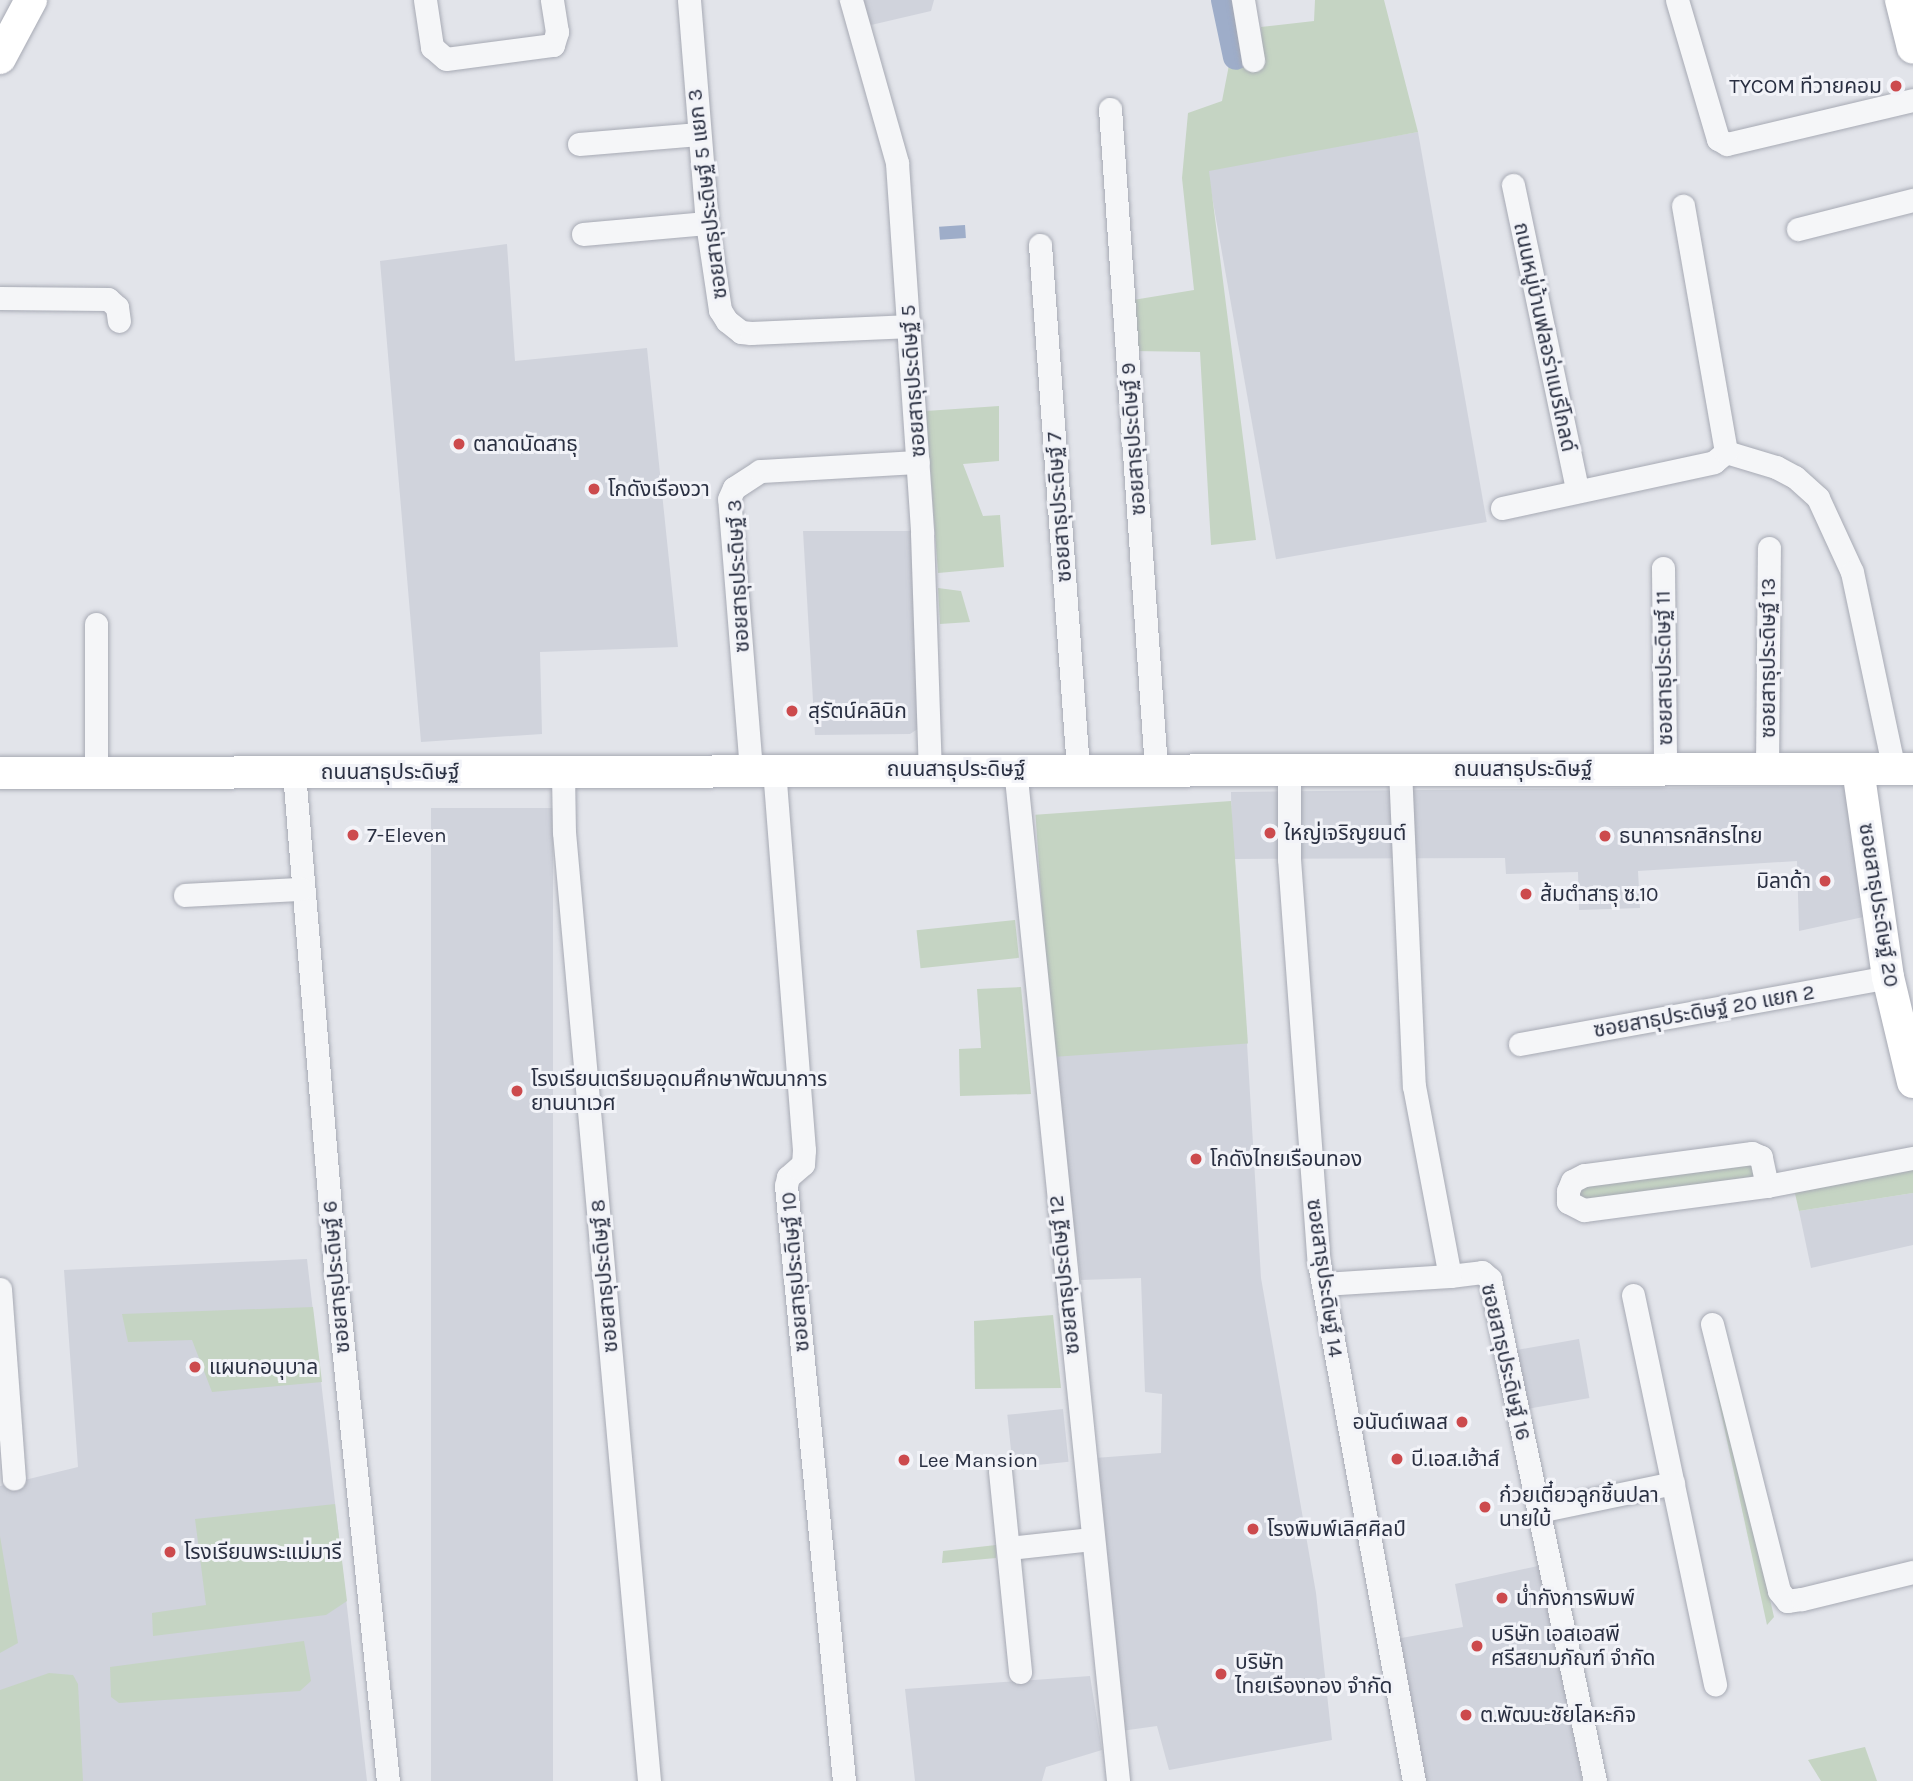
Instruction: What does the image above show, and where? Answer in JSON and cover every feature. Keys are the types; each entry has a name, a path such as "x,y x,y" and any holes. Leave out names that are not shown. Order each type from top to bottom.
{"main road":[{"path":"0,58 31,0"},
{"path":"1901,0 1913,48"},
{"name":"ถนนสาธุประดิษฐ์","path":"0,773 930,768 1903,769"},
{"name":"ซอยสาธุประดิษฐ์ 20","path":"1858,769 1888,977 1913,1082"}],"street":[{"path":"425,0 432,47 446,59 553,44 557,32 552,0"},
{"name":"ซอยสาธุประดิษฐ์ 5 แยก 3","path":"689,0 690,46 707,223 720,310 741,332 911,326"},
{"name":"ซอยสาธุประดิษฐ์ 5","path":"851,0 894,144 911,326 930,768"},
{"path":"1242,0 1253,60"},
{"path":"1677,0 1718,139 1727,144 1913,100"},
{"name":"ซอยสาธุประดิษฐ์ 9","path":"1110,109 1156,768"},
{"path":"579,144 699,134"},
{"name":"ถนนหมู่บ้านฟลอร่าแมรีโกลด์","path":"1513,185 1577,489"},
{"path":"1798,229 1913,200"},
{"path":"1683,206 1726,452"},
{"path":"583,234 707,223"},
{"name":"ซอยสาธุประดิษฐ์ 7","path":"1040,245 1079,769"},
{"path":"0,298 108,299 117,307 119,321"},
{"path":"1502,508 1577,489 1714,462 1726,452"},
{"path":"1726,452 1776,467 1796,477 1818,498 1852,572 1903,769"},
{"name":"ซอยสาธุประดิษฐ์ 3","path":"763,770 729,499 734,488 760,471 918,462"},
{"name":"ซอยสาธุประดิษฐ์ 13","path":"1767,769 1769,548"},
{"name":"ซอยสาธุประดิษฐ์ 11","path":"1663,568 1665,769"},
{"path":"96,624 96,774"},
{"name":"ซอยสาธุประดิษฐ์ 12","path":"1015,768 1118,1781"},
{"name":"ซอยสาธุประดิษฐ์ 14","path":"1289,769 1289,859 1304,1086 1323,1284 1414,1781"},
{"name":"ซอยสาธุประดิษฐ์ 16","path":"1400,769 1414,1086 1450,1276 1482,1272 1490,1279 1595,1781"},
{"name":"ซอยสาธุประดิษฐ์ 10","path":"763,770 804,1150 803,1164 788,1177 786,1186 844,1781"},
{"name":"ซอยสาธุประดิษฐ์ 8","path":"563,771 564,832 649,1781"},
{"name":"ซอยสาธุประดิษฐ์ 6","path":"294,773 301,889 388,1781"},
{"path":"185,895 301,889"},
{"name":"ซอยสาธุประดิษฐ์ 20 แยก 2","path":"1520,1044 1888,977"},
{"path":"1767,1186 1761,1157 1752,1153 1584,1175 1572,1181 1568,1202 1584,1210 1767,1186 1913,1158"},
{"path":"1323,1284 1450,1276"},
{"path":"0,1289 14,1478"},
{"path":"1633,1294 1714,1684"},
{"path":"1712,1324 1779,1591 1787,1601 1913,1572"},
{"path":"1000,1471 1020,1672"},
{"path":"1539,1511 1673,1483"},
{"path":"1009,1548 1093,1539"}],"shaded area":[{"path":"861,0 934,0 931,11 871,25"},
{"path":"1418,132 1487,522 1276,559 1207,169"},
{"path":"507,244 515,361 647,348 678,647 540,652 542,734 421,742 380,261"},
{"path":"803,531 914,531 921,727 910,734 815,735"},
{"path":"1842,786 1852,790 1868,916 1799,931 1797,861 1638,871 1640,908 1579,910 1578,872 1506,874 1505,858 1232,859 1231,792"},
{"name":"โรงเรียนเตรียมอุดมศึกษาพัฒนาการ ยานนาเวศ","path":"431,808 553,808 553,1781 431,1781"},
{"path":"1247,1043 1261,1278 1316,1593 1332,1740 1169,1770 1157,1726 1121,1731 1095,1458 1161,1453 1162,1394 1145,1392 1141,1278 1081,1280 1052,1049"},
{"path":"1913,1193 1913,1245 1811,1268 1799,1211"},
{"name":"โรงเรียนพระแม่มารี","path":"307,1259 367,1781 0,1781 0,1486 78,1467 64,1270"},
{"path":"1579,1339 1589,1398 1523,1410 1513,1351"},
{"path":"1063,1409 1069,1462 1013,1468 1007,1415"},
{"path":"1547,1564 1582,1781 1415,1781 1390,1640 1463,1627 1455,1584"},
{"path":"1090,1676 1102,1750 1046,1767 1042,1781 915,1781 905,1689"}],"green space":[{"path":"1315,0 1384,0 1418,132 1209,171 1256,540 1211,545 1200,352 1133,351 1133,300 1194,290 1182,178 1188,113 1222,101 1229,65 1263,60 1261,27 1314,21"},
{"path":"999,406 999,461 963,464 983,516 1000,515 1004,567 938,573 926,411"},
{"path":"938,588 961,591 970,622 940,624"},
{"path":"1231,801 1248,1043 1052,1057 1035,815"},
{"path":"1015,920 1019,958 921,968 917,930"},
{"path":"1021,987 1031,1094 960,1096 959,1049 981,1048 977,989"},
{"path":"1749,1162 1757,1166 1757,1176 1580,1202 1577,1186"},
{"path":"1913,1166 1913,1193 1799,1211 1794,1189"},
{"path":"313,1307 322,1382 212,1392 192,1340 128,1342 122,1314"},
{"path":"1053,1315 1061,1388 975,1389 974,1321"},
{"path":"1705,1339 1724,1394 1774,1617 1767,1625"},
{"path":"335,1504 347,1601 326,1615 153,1636 152,1613 206,1605 195,1519"},
{"path":"0,1536 18,1643 0,1653"},
{"path":"996,1545 996,1558 942,1563 943,1551"},
{"path":"304,1641 311,1681 300,1691 119,1703 111,1697 110,1667"},
{"path":"49,1673 73,1675 78,1684 83,1781 0,1781 0,1690"},
{"path":"1865,1747 1877,1781 1821,1781 1808,1760"}],"water":[{"path":"965,225 966,238 940,240 939,227"}],"waterway":[{"path":"1224,0 1236,57"}],"place":[{"name":"TYCOM ทีวายคอม","path":"1896,86"},
{"name":"ตลาดนัดสาธุ","path":"459,444"},
{"name":"โกดังเรืองวา","path":"594,489"},
{"name":"สุรัตน์คลินิก","path":"792,711"},
{"name":"ใหญ่เจริญยนต์","path":"1270,833"},
{"name":"7-Eleven","path":"353,835"},
{"name":"ธนาคารกสิกรไทย","path":"1605,836"},
{"name":"มิลาด้า","path":"1825,881"},
{"name":"ส้มตำสาธุ ซ.10","path":"1526,894"},
{"name":"โรงเรียนเตรียมอุดมศึกษาพัฒนาการ ยานนาเวศ","path":"517,1091"},
{"name":"โกดังไทยเรือนทอง","path":"1196,1159"},
{"name":"แผนกอนุบาล","path":"195,1367"},
{"name":"อนันต์เพลส","path":"1462,1422"},
{"name":"บี.เอส.เฮ้าส์","path":"1397,1459"},
{"name":"Lee Mansion","path":"904,1460"},
{"name":"ก๋วยเตี๋ยวลูกชิ้นปลา นายใบ้","path":"1485,1507"},
{"name":"โรงพิมพ์เลิศศิลป์","path":"1253,1529"},
{"name":"โรงเรียนพระแม่มารี","path":"170,1552"},
{"name":"น่ำกังการพิมพ์","path":"1502,1598"},
{"name":"บริษัท เอสเอสพี ศรีสยามภัณฑ์ จำกัด","path":"1477,1646"},
{"name":"บริษัท ไทยเรืองทอง จำกัด","path":"1221,1674"},
{"name":"ต.พัฒนะชัยโลหะกิจ","path":"1466,1715"}]}
